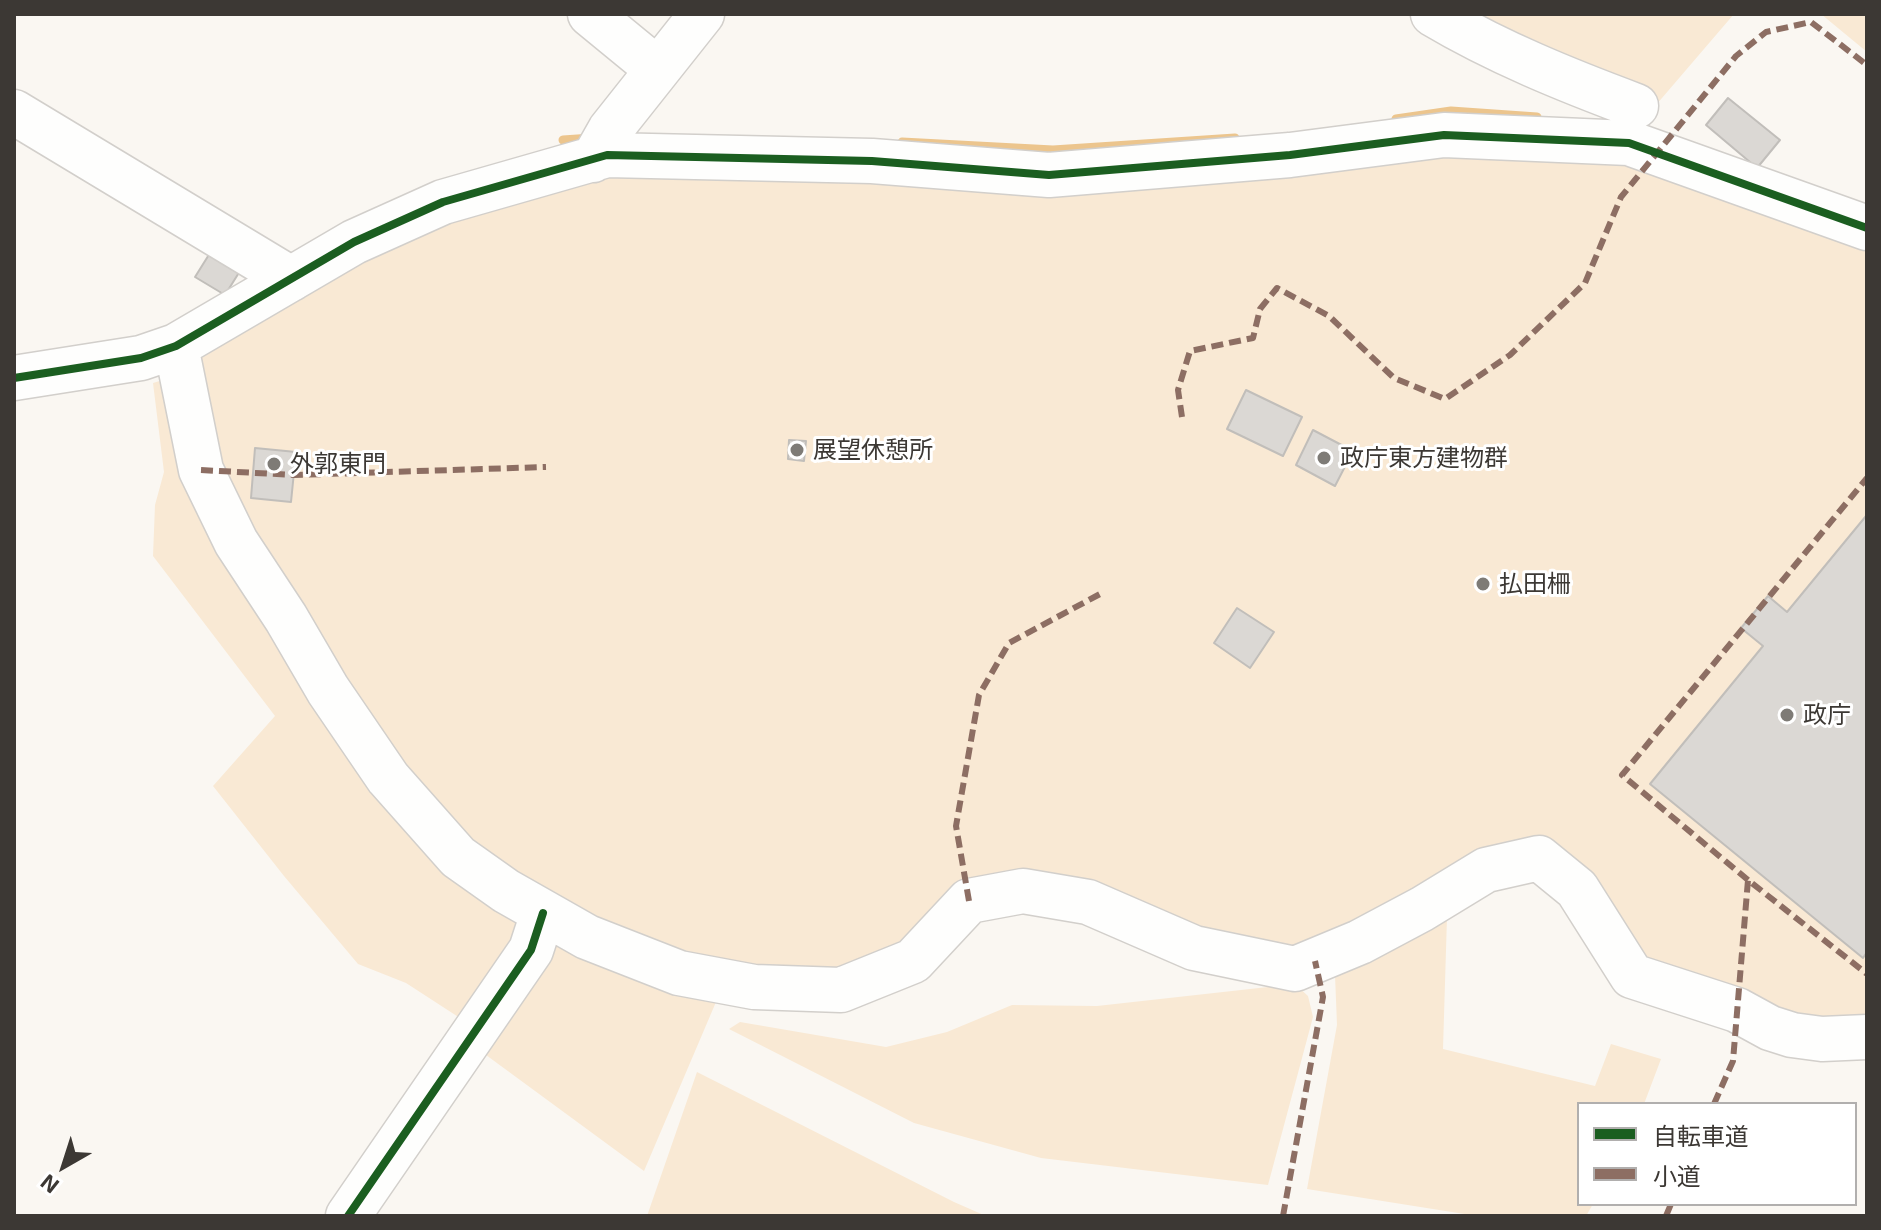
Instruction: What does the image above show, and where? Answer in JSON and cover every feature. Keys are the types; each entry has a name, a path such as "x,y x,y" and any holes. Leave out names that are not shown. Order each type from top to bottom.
{"street":[{"path":"590,14 657,69"},
{"path":"593,160 610,130 702,14"},
{"path":"1433,14 1560,78 1636,106"},
{"path":"14,112 291,279"},
{"path":"14,378 141,358 176,346 354,242 443,202 607,155 872,161 1049,175 1290,155 1444,135 1629,143 1867,228"},
{"path":"176,346 201,470 236,542 328,690 388,778 458,857 506,891 587,937 679,973 754,987 841,990 913,961 969,901 1023,891 1088,902 1194,948 1295,969 1360,942 1486,870 1539,858 1577,889 1632,976 1737,1010 1770,1028 1792,1035 1822,1039 1867,1037"},
{"path":"348,1216 531,950 543,913"}],"shaded area":[{"path":"1461,14 1734,14 1656,105"},
{"path":"1821,14 1867,14 1867,52"},
{"path":"1629,143 1867,228 1867,1037 1632,976 1539,858 1295,969 1023,891 913,961 754,987 458,857 236,542 176,346 291,279 593,160 872,161"},
{"path":"173,377 185,475 525,923 463,1020 406,983 358,964 213,786 275,716 153,556 155,505 164,472 153,383"},
{"path":"1447,917 1443,1049 1595,1086 1611,1044 1661,1059 1645,1102 1577,1102 1577,1206 1592,1206 1586,1216 1477,1216 1307,1189 1337,1025 1335,975"},
{"path":"558,939 716,1002 644,1171 486,1055"},
{"path":"1295,984 1308,996 1313,1017 1268,1185 1041,1158 914,1123 729,1029 740,1022 886,1047 947,1032 1012,1005 1097,1006"},
{"path":"697,1072 954,1202 986,1216 647,1216"}],"building":[{"path":"1728,98 1780,140 1757,168 1706,125"},
{"path":"210,253 240,271 225,295 195,277"},
{"path":"1246,390 1302,417 1283,456 1227,429"},
{"name":"政庁東方建物群","path":"1313,430 1353,451 1335,486 1296,465"},
{"name":"展望休憩所","path":"789,440 806,441 804,461 788,459"},
{"name":"外郭東門","path":"255,448 296,452 291,502 251,498"},
{"name":"政庁","path":"1866,516 1867,952 1863,958 1650,784 1763,646 1741,628 1768,596 1787,612"},
{"path":"1237,608 1274,632 1250,668 1214,643"}],"waterway":[{"path":"1396,119 1451,111 1537,117"},
{"path":"563,140 592,138"},
{"path":"902,142 1053,150 1235,138"}],"marked path":[{"path":"1182,417 1178,390 1190,351 1253,338 1260,309 1277,288 1329,316 1394,378 1445,399 1510,355 1585,283 1621,197 1736,56 1766,32 1811,22 1867,65"},
{"path":"201,470 294,475 546,467"},
{"path":"1748,880 1622,775 1867,478"},
{"path":"969,901 956,826 979,695 1009,643 1100,594"},
{"path":"1715,1102 1733,1061 1748,880 1867,974"},
{"path":"1283,1216 1323,997 1315,961"},
{"path":"1666,1216 1670,1206"}],"cycle path":[{"path":"14,378 141,358 176,346 354,242 443,202 607,155 872,161 1049,175 1290,155 1444,135 1629,143 1867,228"},
{"path":"348,1216 531,950 543,913"}],"place":[{"name":"展望休憩所","path":"797,450"},
{"name":"政庁東方建物群","path":"1324,458"},
{"name":"外郭東門","path":"274,464"},
{"name":"払田柵","path":"1483,584"},
{"name":"政庁","path":"1787,715"}]}
